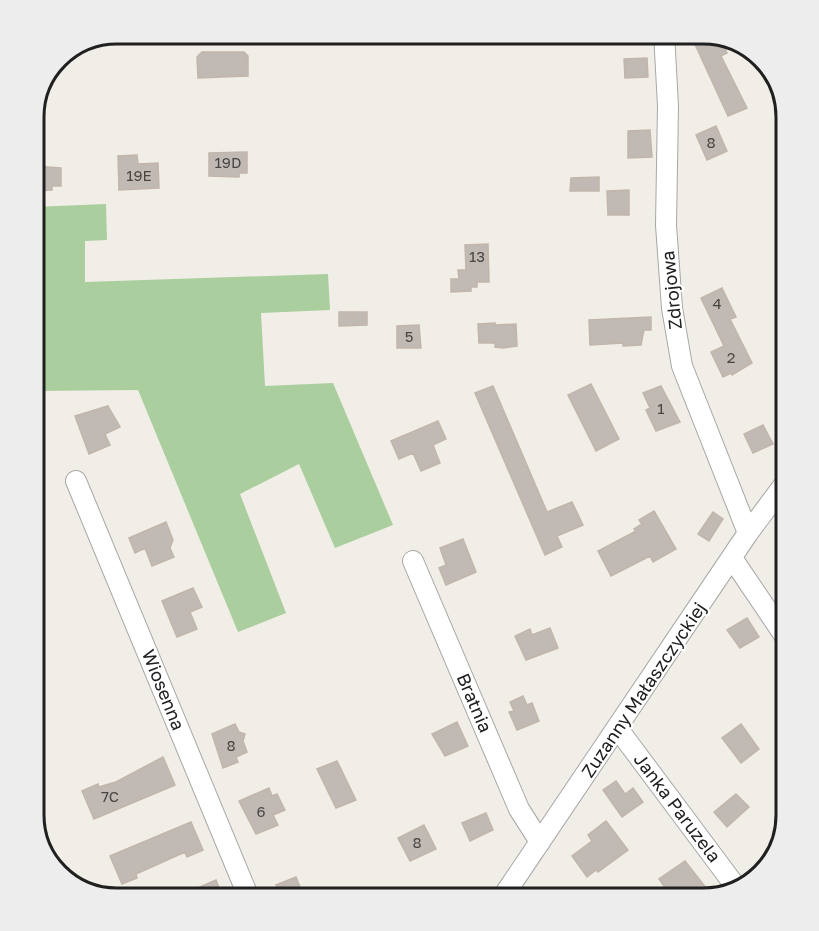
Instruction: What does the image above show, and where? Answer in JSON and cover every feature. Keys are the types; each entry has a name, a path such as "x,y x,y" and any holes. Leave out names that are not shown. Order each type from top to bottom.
{"street":[{"name":"Zdrojowa","path":"665,44 668,106 666,225 672,308 682,366 748,533"},
{"name":"Wiosenna","path":"76,481 245,888"},
{"name":"Zuzanny Małaszczyckiej","path":"509,888 748,533 776,495"},
{"path":"732,558 776,623"},
{"name":"Bratnia","path":"413,561 519,809 540,842"},
{"name":"Janka Paruzela","path":"618,729 732,881"}],"green space":[{"path":"106,204 107,240 85,241 85,282 328,274 330,310 261,313 265,386 333,383 393,525 335,548 299,464 240,494 286,613 238,632 138,390 44,391 44,207"}],"building":[{"path":"695,44 724,46 727,53 721,56 747,108 728,116"},
{"path":"202,52 244,52 248,56 248,76 198,78 197,57"},
{"path":"647,58 648,77 625,78 624,59"},
{"path":"716,126 727,151 707,160 696,135"},
{"path":"650,130 652,157 628,158 628,131"},
{"path":"247,152 247,173 239,173 239,177 209,176 209,153"},
{"path":"137,155 138,164 158,163 159,188 119,190 118,156"},
{"path":"44,167 61,168 61,186 52,186 52,190 44,190"},
{"path":"599,177 599,191 570,191 571,178"},
{"path":"629,190 629,215 608,215 607,191"},
{"path":"488,244 489,282 477,282 477,287 471,287 471,291 451,292 451,279 459,279 458,270 466,270 465,245"},
{"path":"722,288 736,317 730,319 752,363 732,375 731,373 723,377 711,352 724,346 701,298"},
{"path":"339,312 367,312 367,325 339,326"},
{"path":"651,317 651,330 644,330 641,345 623,346 623,343 590,345 589,320"},
{"path":"495,323 495,325 516,324 517,346 503,348 495,347 495,343 479,343 478,324"},
{"path":"419,325 421,348 397,348 397,326"},
{"path":"591,384 619,439 596,451 568,395"},
{"path":"493,386 547,512 572,502 583,525 557,536 562,547 545,555 475,393"},
{"path":"661,386 680,422 656,431 646,410 650,408 643,393"},
{"path":"108,406 120,427 105,434 110,445 89,454 75,416"},
{"path":"438,421 446,439 433,445 440,463 421,471 413,453 399,459 391,441"},
{"path":"763,425 773,444 753,453 744,434"},
{"path":"654,511 676,549 653,562 650,556 611,576 598,551 636,531 634,529 642,524 639,520"},
{"path":"713,512 723,519 709,541 698,534"},
{"path":"166,522 173,540 170,548 174,557 152,566 145,548 135,553 129,538"},
{"path":"463,539 476,572 446,585 439,568 446,565 440,548"},
{"path":"193,588 202,607 190,612 197,629 177,637 162,601"},
{"path":"747,618 759,637 740,648 727,630"},
{"path":"550,628 558,648 526,660 515,636 530,629 532,635"},
{"path":"523,696 527,705 532,703 539,721 517,730 509,712 514,711 510,702"},
{"path":"457,722 468,746 445,756 432,734"},
{"path":"235,724 239,732 245,734 243,741 247,752 236,757 238,762 223,768 212,734"},
{"path":"741,724 759,749 741,763 722,738"},
{"path":"163,757 175,785 94,819 82,791 98,784 99,787 116,782"},
{"path":"337,761 356,800 336,808 317,769"},
{"path":"616,781 625,794 633,788 643,802 622,817 603,790"},
{"path":"269,788 272,796 277,794 285,810 273,815 278,825 256,834 239,801"},
{"path":"736,794 749,807 727,827 714,812"},
{"path":"486,813 493,830 470,841 462,823"},
{"path":"606,821 628,850 598,872 596,870 587,877 572,856 592,841 588,835"},
{"path":"191,822 203,850 187,857 185,852 136,874 137,878 122,884 110,856"},
{"path":"424,825 436,849 410,861 398,838"},
{"path":"685,861 706,887 665,888 659,879"},
{"path":"296,877 300,888 277,888 276,885"},
{"path":"216,880 219,888 200,888"}]}
